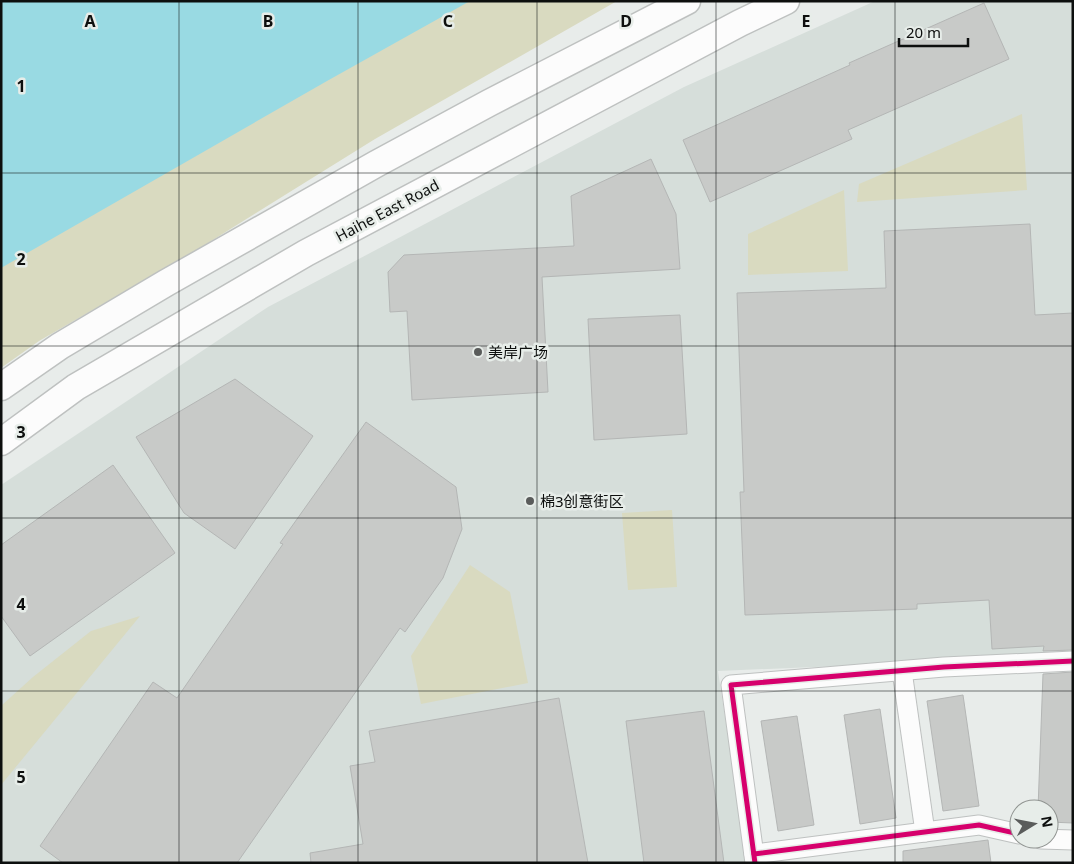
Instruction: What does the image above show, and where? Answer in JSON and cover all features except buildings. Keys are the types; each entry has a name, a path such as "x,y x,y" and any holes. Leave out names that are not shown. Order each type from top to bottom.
{"main road":[{"path":"1,387 60,346 166,283 376,164 489,103 687,1"},
{"name":"Haihe East Road","path":"1,442 76,386 306,253 740,23 786,1"}],"street":[{"path":"1009,832 979,825 755,858 731,686 954,667 1073,661"},
{"path":"902,671 925,832"},
{"path":"1059,840 1073,840"}],"shaded area":[{"name":"棉3创意街区","path":"875,1 1073,1 1073,656 718,671 747,863 1,863 1,485 268,307 684,87"}],"green space":[{"path":"1,1 617,1 375,139 200,248 39,341 1,368"},
{"path":"1022,114 1027,190 857,202 859,184"},
{"path":"844,190 848,271 748,275 748,234"},
{"path":"672,510 677,587 628,590 622,513"},
{"path":"470,565 510,592 528,683 421,704 411,656"},
{"path":"140,616 1,785 1,706 33,677 91,631"}],"water":[{"path":"1,1 470,1 1,268"}],"cycle path":[{"path":"755,863 731,685 944,667 1073,661"},
{"path":"754,854 979,825 1009,832"}],"place":[{"name":"美岸广场","path":"478,352"},
{"name":"棉3创意街区","path":"530,501"}]}
